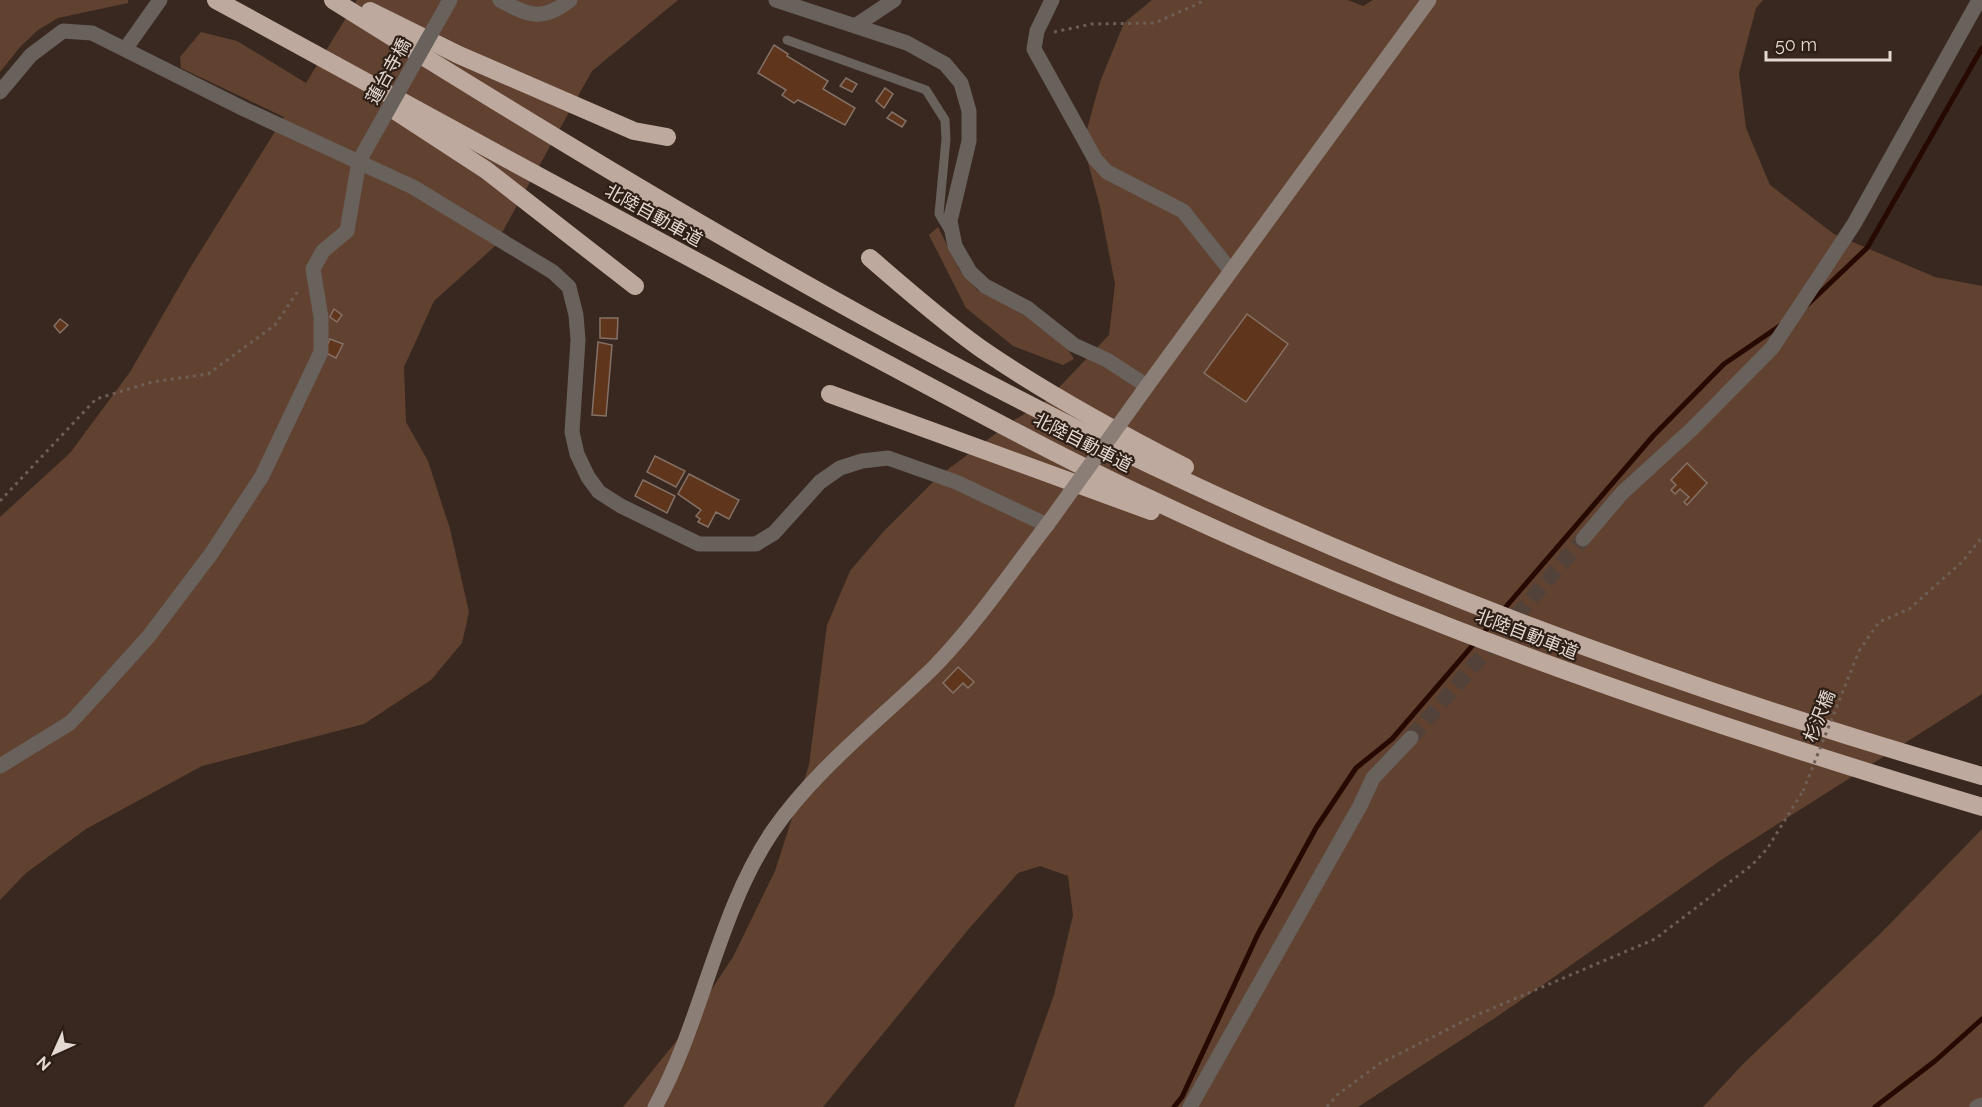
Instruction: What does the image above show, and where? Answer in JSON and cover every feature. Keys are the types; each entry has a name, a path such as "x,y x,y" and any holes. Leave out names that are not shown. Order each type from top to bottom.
{"highway":[{"path":"202,0 404,115 486,170 635,286"},
{"name":"北陸自動車道","path":"216,0 693,261 1023,436 1147,498 1282,559 1410,612 1647,700 1800,752 1982,807"},
{"name":"北陸自動車道","path":"333,0 657,198 879,325 1075,428 1292,528 1547,632 1675,678 1982,776"},
{"path":"350,0 459,55 634,131 667,137"},
{"path":"870,258 926,307 980,348 1039,386 1155,451 1419,581"},
{"path":"830,394 1282,559"}],"street":[{"path":"128,45 160,0"},
{"name":"蓮台寺橋","path":"313,269 323,251 346,231 359,161 450,0"},
{"path":"500,0 533,14 549,15 570,0"},
{"path":"776,0 908,43 945,64 961,83 969,111 969,141 950,221 955,246 970,272 985,286 1028,308 1074,345 1107,360 1147,386"},
{"path":"855,26 894,0"},
{"path":"1052,0 1037,31 1034,49 1095,159 1107,172 1183,212 1231,271"},
{"path":"655,1107 688,1038 740,891 772,832 817,778 935,666 966,632 1047,525 1429,0"},
{"path":"1583,539 1622,494 1692,429 1772,348 1854,224 1979,0"},
{"path":"0,92 31,55 63,31 92,33 128,45 244,109 413,187 553,272 569,287 578,340 572,432 577,454 588,477 599,492 621,507 699,544 756,544 774,534 820,482 840,468 862,461 888,458 956,482 1047,525"},
{"path":"0,766 69,723 95,696 148,636 204,564 262,476 321,352 321,317 313,269"},
{"path":"1190,1107 1360,806 1373,778 1411,738"},
{"path":"1977,1107 1982,1105"}],"lane":[{"path":"787,40 926,90 945,120 946,139 939,214 953,236"}],"path":[{"path":"1037,31 1056,32 1092,24 1155,23 1206,0"},
{"path":"0,501 96,399 152,382 208,374 275,325 313,269"},
{"name":"杉沢橋","path":"1327,1107 1337,1095 1379,1064 1472,1017 1656,939 1752,865 1767,849 1803,791 1859,651 1879,622 1909,609 1962,562 1982,537"}],"shaded area":[{"path":"0,0 128,0 128,3 58,18 38,30 20,47 0,72"},
{"path":"357,0 678,0 592,71 494,247 434,301 404,367 406,422 428,461 450,529 469,612 462,643 431,680 364,724 202,766 86,829 26,873 0,900 0,517 70,453 130,372 190,268 284,117 181,68 180,57 201,32 237,41 306,83"},
{"path":"1152,0 1348,0 1363,6 1373,0 1763,0 1756,8 1739,73 1746,128 1770,185 1834,234 1935,277 1982,286 1982,694 1721,860 1501,1014 1358,1107 1014,1107 1054,995 1073,915 1068,876 1040,866 1018,873 967,931 823,1107 623,1107 682,1034 733,957 775,871 809,765 827,625 850,571 884,531 939,476 1011,422 1046,401 1109,335 1115,284 1100,207 1083,144 1100,82 1124,23"},
{"path":"938,227 959,269 977,290 1018,311 1067,348 1074,359 1063,365 1013,346 966,308 929,235"},
{"path":"1982,829 1982,1107 1703,1107 1744,1063 1882,932"}],"building":[{"path":"774,45 788,54 787,56 828,81 823,89 855,108 845,125 798,100 794,103 782,95 786,90 758,73"},
{"path":"846,78 857,84 852,92 840,86"},
{"path":"885,88 893,94 884,108 876,101"},
{"path":"892,112 906,121 902,127 887,118"},
{"path":"334,309 342,315 337,322 330,317"},
{"path":"1247,314 1288,344 1246,402 1204,373"},
{"path":"600,318 618,318 617,339 600,338"},
{"path":"60,319 68,325 60,333 54,326"},
{"path":"330,339 343,344 336,358 324,352"},
{"path":"598,342 612,345 606,416 592,415"},
{"path":"655,456 685,471 676,487 647,472"},
{"path":"1687,463 1707,483 1687,505 1684,502 1689,497 1680,489 1675,494 1671,490 1676,485 1671,480"},
{"path":"689,474 739,500 729,519 716,512 708,527 698,522 700,519 696,516 701,510 678,494"},
{"path":"643,480 675,496 667,513 635,496"},
{"path":"958,667 974,682 968,688 963,683 953,693 943,683"}],"waterway":[{"path":"1805,307 1867,248 1982,48"},
{"path":"1174,1107 1182,1097 1258,934 1316,828 1356,768 1392,739 1654,435 1724,364 1781,325"},
{"path":"1875,1107 1935,1061 1982,1019"}],"tunnel":[{"path":"1411,738 1583,539"}]}
